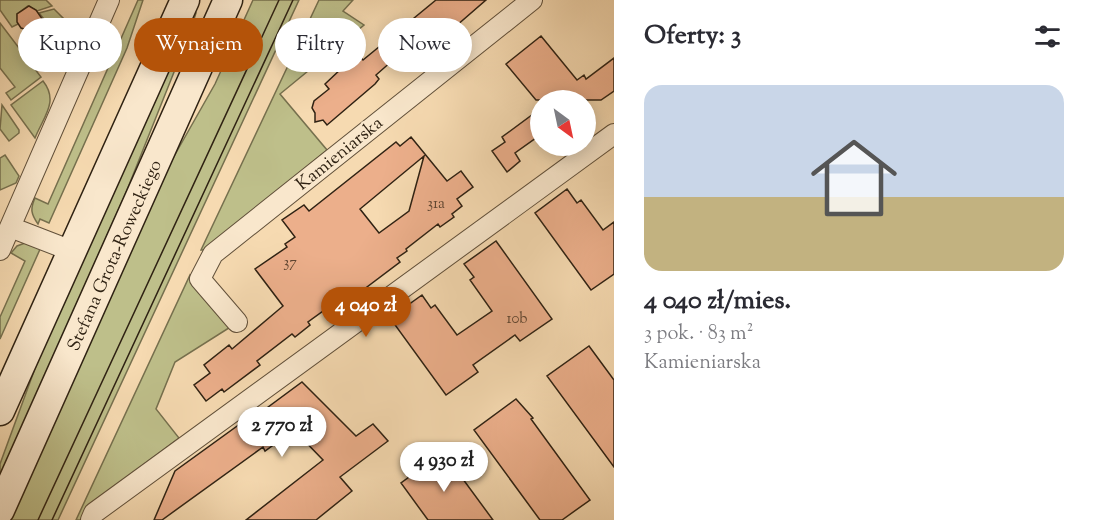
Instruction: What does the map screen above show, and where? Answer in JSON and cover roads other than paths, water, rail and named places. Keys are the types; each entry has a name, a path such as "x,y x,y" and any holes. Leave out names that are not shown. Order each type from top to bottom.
{"main road":[{"path":"0,411 185,0"},
{"name":"Stefana Grota-Roweckiego","path":"0,510 228,0"}],"street":[{"path":"0,250 109,0"},
{"name":"Kamieniarska","path":"237,322 200,279 213,254 532,0"},
{"path":"91,520 94,513 614,134"},
{"path":"10,226 72,251"}],"tram line":[{"path":"38,520 279,0"},
{"path":"52,520 293,0"}]}
